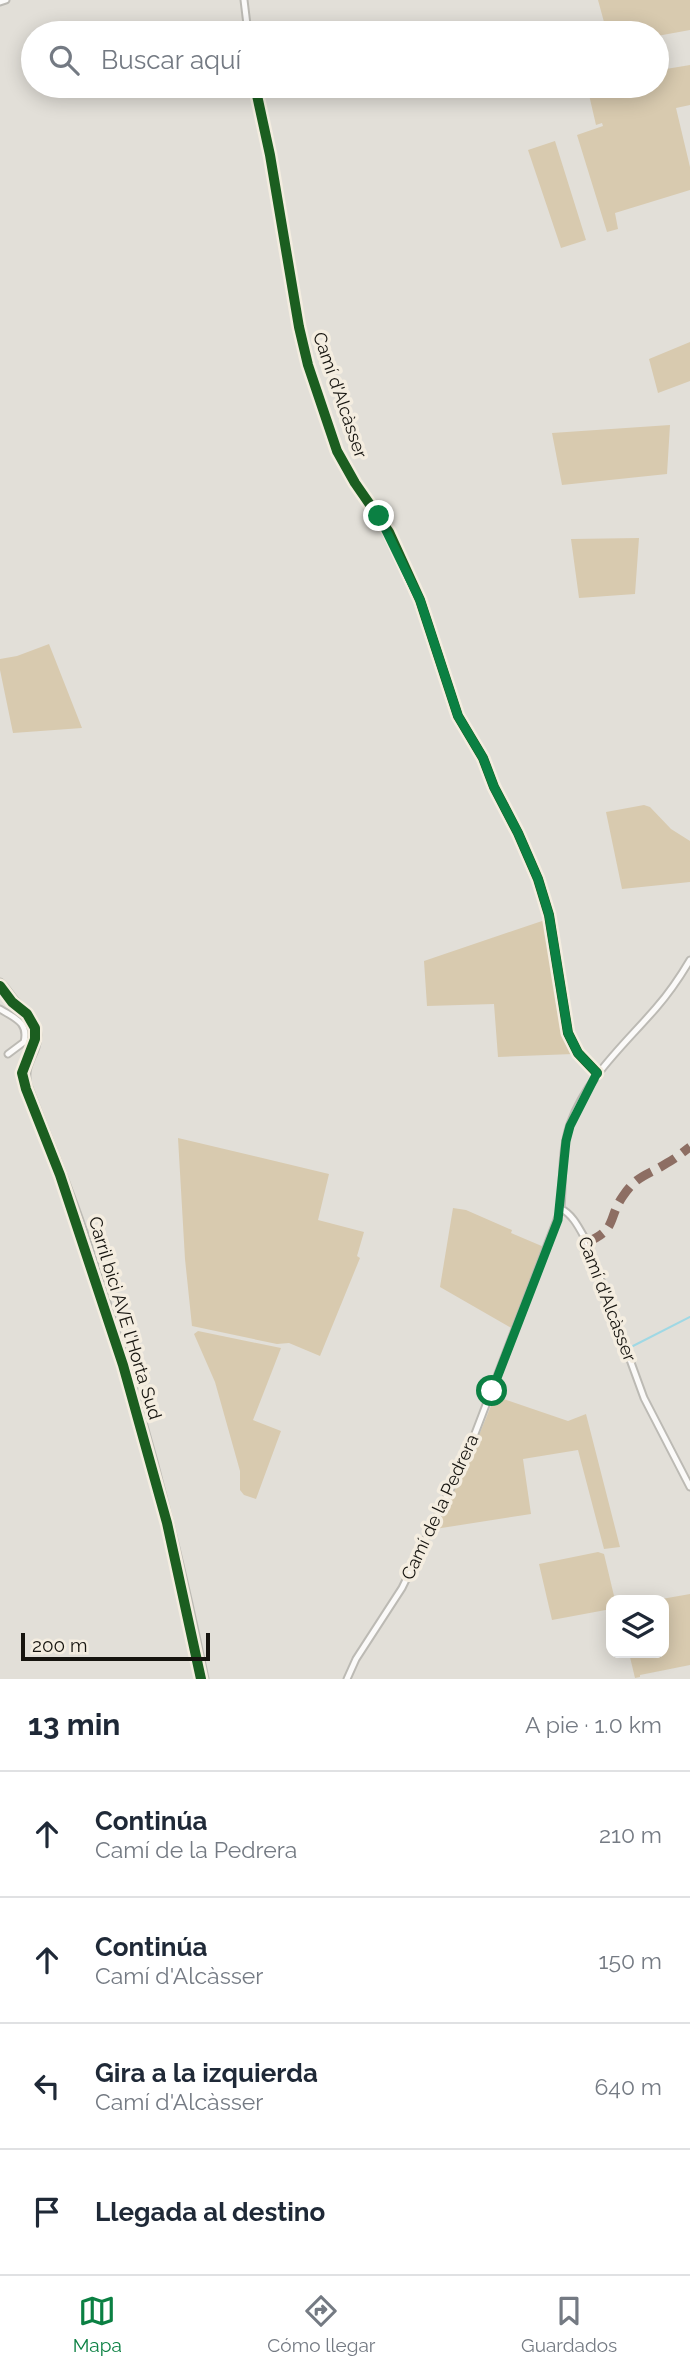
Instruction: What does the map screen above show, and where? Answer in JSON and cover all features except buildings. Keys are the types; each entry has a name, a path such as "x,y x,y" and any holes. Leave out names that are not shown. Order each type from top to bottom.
{"street":[{"path":"0,2 6,0"},
{"path":"244,0 247,21"},
{"name":"Camí d'Alcàsser","path":"258,98 271,155 302,340 337,451 389,532 420,600 458,716 483,758 538,879 549,915 568,1033 578,1053 597,1073"},
{"path":"561,1209 562,1180 570,1126 597,1073 661,1002 690,960"},
{"path":"0,982 30,1014 38,1027 36,1046 27,1067 27,1085 86,1236 129,1372 171,1526 205,1679"},
{"path":"0,1009 19,1020 25,1032 24,1042 8,1054"},
{"name":"Camí d'Alcàsser","path":"561,1209 566,1210 587,1242 644,1398 690,1487"},
{"name":"Camí de la Pedrera","path":"347,1679 356,1659 402,1588 466,1457 561,1209"}],"shaded area":[{"path":"598,0 690,0 690,30 669,34 669,21 604,21"},
{"path":"690,65 690,105 676,108 690,167 690,190 615,213 618,229 607,232 577,135 603,126 602,123 596,125 590,98 669,98 669,68"},
{"path":"555,141 586,240 561,248 528,150"},
{"path":"690,342 690,381 658,393 649,359"},
{"path":"670,425 667,474 562,485 552,433"},
{"path":"639,538 635,594 579,598 571,539"},
{"path":"49,644 82,728 13,733 0,659 17,656"},
{"path":"644,805 650,807 671,829 690,841 690,882 622,889 606,812"},
{"path":"545,920 561,1018 573,1054 498,1057 494,1004 427,1006 424,961"},
{"path":"178,1138 329,1174 318,1220 364,1232 357,1256 360,1258 320,1356 289,1343 277,1344 192,1326"},
{"path":"453,1208 466,1210 544,1247 513,1329 440,1287"},
{"path":"198,1331 281,1348 253,1420 281,1431 256,1499 244,1495 240,1490 240,1471 215,1382 194,1334"},
{"path":"495,1396 568,1421 586,1414 620,1547 604,1549 578,1450 523,1459 531,1514 435,1529"},
{"path":"598,1552 604,1554 614,1595 606,1595 606,1610 552,1620 539,1564"},
{"path":"690,1594 690,1665 635,1678 630,1658 669,1658 669,1598"}],"waterway":[{"path":"631,1347 690,1317"}],"marked path":[{"path":"587,1242 608,1228 618,1204 633,1183 690,1147"}],"cycle path":[{"path":"258,98 299,327 308,365 337,451 355,483 389,532 420,600 458,716 483,758 538,879 549,915 568,1033 578,1053 597,1073"},
{"name":"Carril bici AVE l'Horta Sud","path":"0,986 12,1002 27,1014 35,1028 35,1039 22,1073 26,1089 60,1175 123,1365 167,1523 201,1679"}],"route":[{"path":"379,516 420,600 458,716 483,758 538,879 549,915 568,1033 578,1053 597,1073 575,1112 566,1141 558,1220 492,1391"}]}
